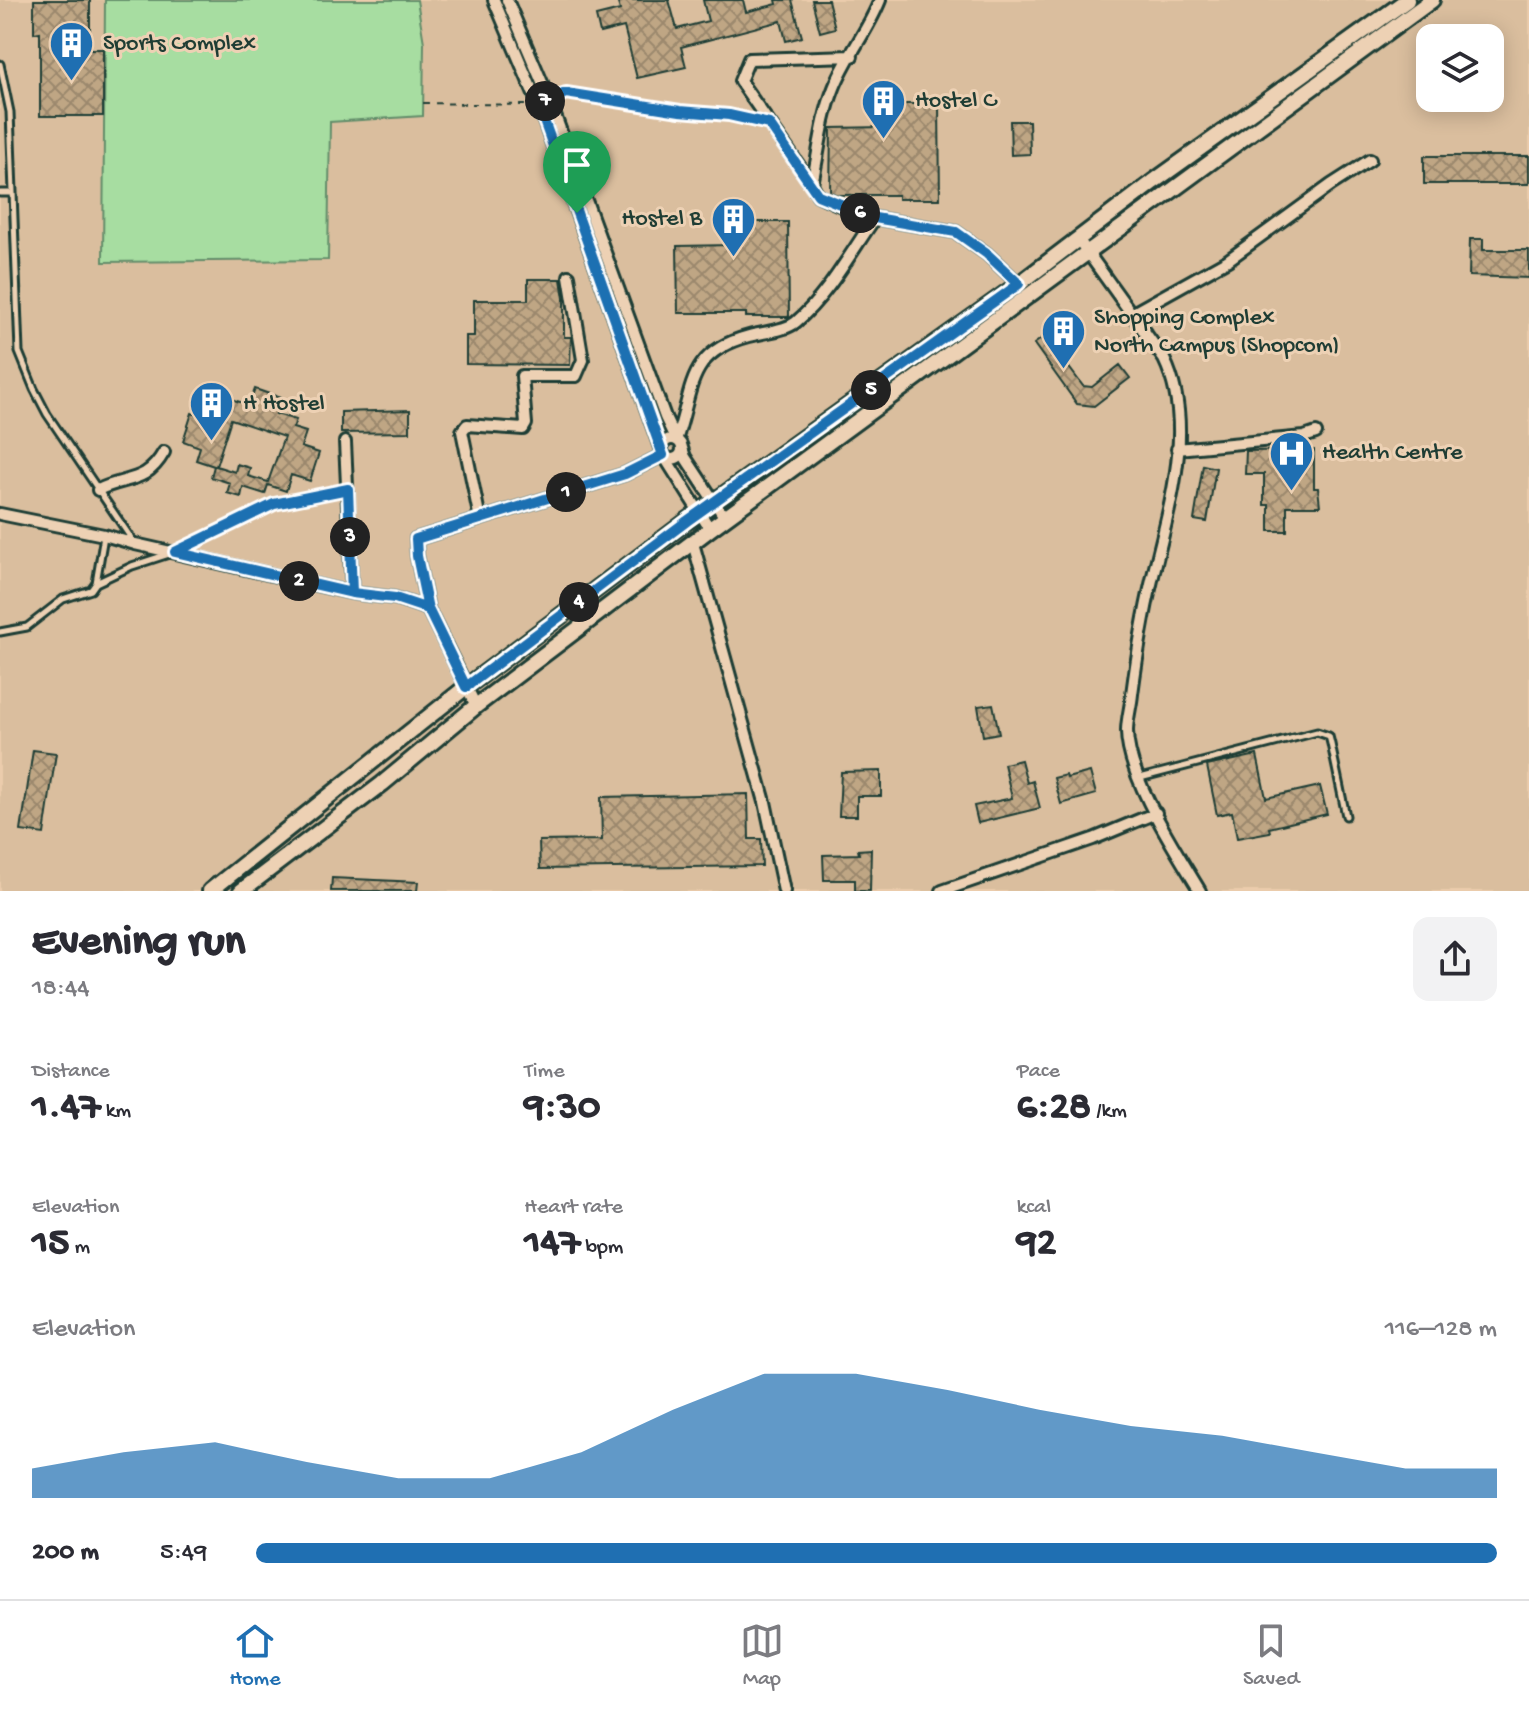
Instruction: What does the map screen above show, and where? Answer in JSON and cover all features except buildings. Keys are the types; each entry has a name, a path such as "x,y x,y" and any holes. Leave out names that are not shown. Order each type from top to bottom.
{"street":[{"path":"494,0 538,104 663,454 710,529"},
{"path":"507,0 549,99 660,403 679,444 725,518"},
{"path":"812,184 829,102 880,0"},
{"path":"210,891 466,687 698,514 1407,0"},
{"path":"241,891 372,792 476,706 710,529 1432,0"},
{"path":"852,56 749,59 740,81 818,195 875,218 956,232 987,254 1019,284"},
{"path":"538,104 549,99"},
{"path":"1131,314 1228,260 1370,160"},
{"path":"663,454 676,459 692,378 703,360 733,340 793,325 812,306 875,218"},
{"path":"1078,239 1164,359 1172,376 1178,408 1177,449 1165,530 1140,640 1127,732 1139,778 1200,891"},
{"path":"480,519 462,431 467,425 523,429 526,424 522,376 576,376 583,360 569,276"},
{"path":"1177,449 1304,437 1316,433"},
{"path":"476,706 428,609 416,539 625,474 663,454 666,441 679,444"},
{"path":"345,442 352,593"},
{"path":"98,490 114,482 147,474 164,452"},
{"path":"0,514 352,593 395,598 428,609"},
{"path":"693,543 765,802 784,891"},
{"path":"942,891 1093,839 1156,813"}],"lane":[{"path":"0,64 10,112 19,352 47,414 135,544"},
{"path":"0,193 12,193"},
{"path":"96,583 132,566 175,552 274,504 348,489"},
{"path":"0,632 27,627 63,599 91,590 96,583 104,535"},
{"path":"1139,778 1323,732 1329,736 1346,816"}],"path":[{"path":"549,99 566,93 680,111 729,115 769,124"},
{"path":"423,103 538,104"}],"shaded area":[{"path":"0,0 1529,0 1529,891 0,891"}],"green space":[{"path":"105,0 417,0 424,43 423,116 330,122 328,260 103,262"}],"place":[{"name":"Sports Complex","path":"72,83"},
{"name":"Hostel C","path":"884,140"},
{"name":"Hostel B","path":"733,258"},
{"name":"Shopping Complex North Campus (Shopcom)","path":"1063,371"},
{"name":"H Hostel","path":"212,443"},
{"name":"Health Centre","path":"1291,492"}],"route":[{"path":"577,213 538,104 566,93 680,111 729,115 769,124 818,195 875,218 956,232 987,254 1019,284 687,521 466,687 428,609 395,598 352,593 348,489 274,504 175,552 352,593 395,598 428,609 416,539 625,474 663,455 577,213"}]}
